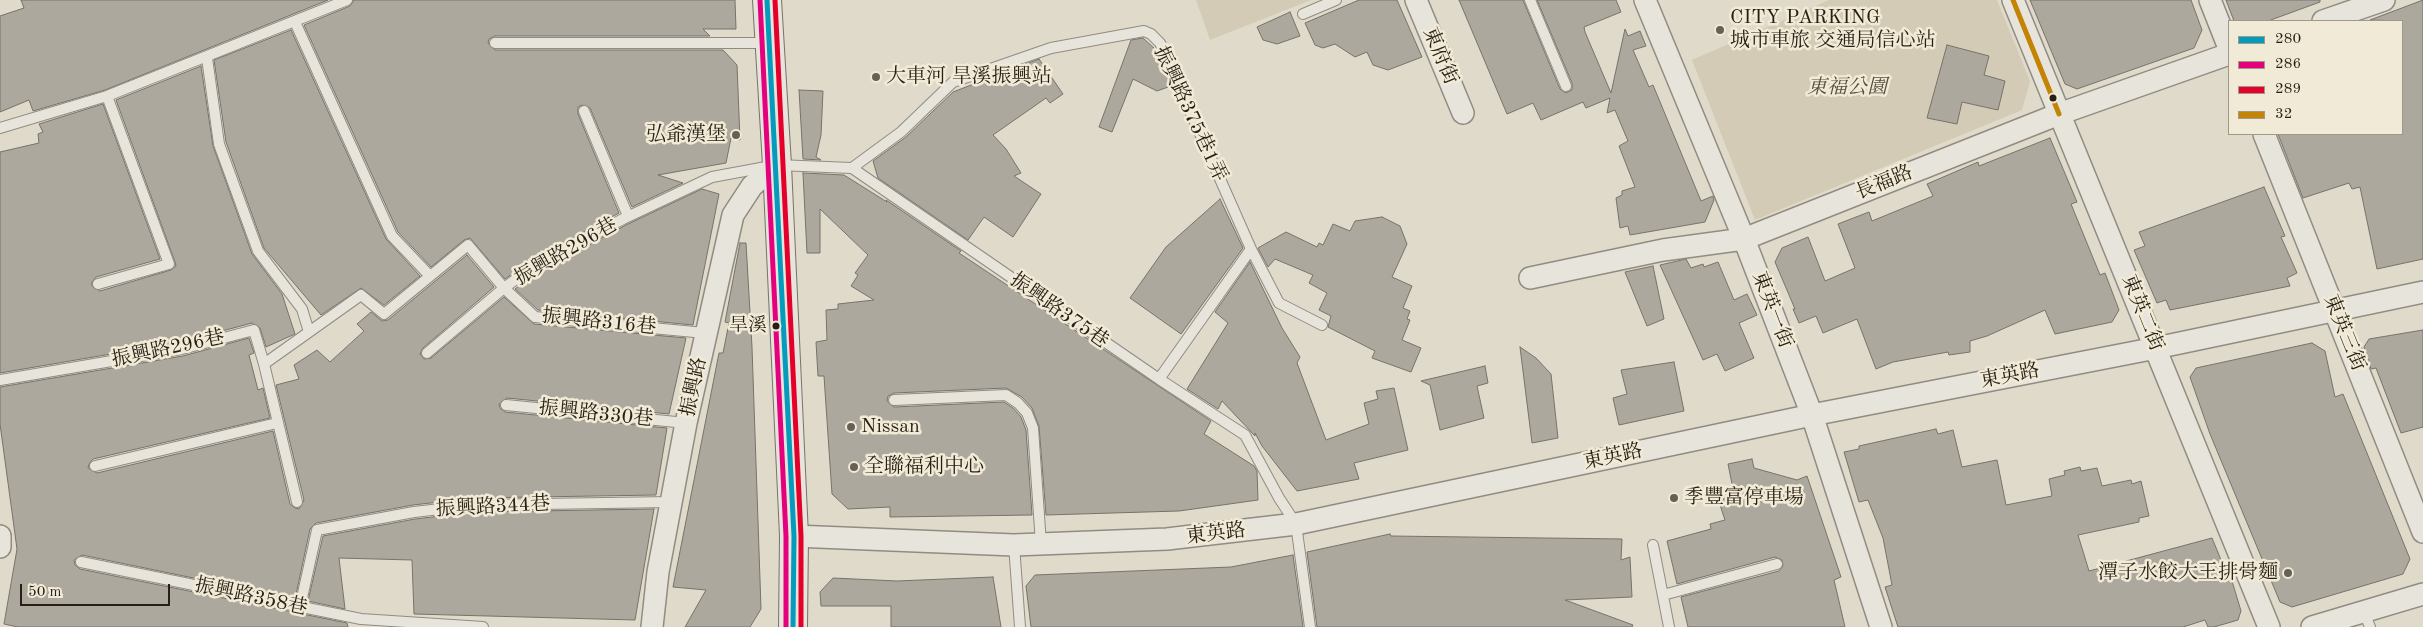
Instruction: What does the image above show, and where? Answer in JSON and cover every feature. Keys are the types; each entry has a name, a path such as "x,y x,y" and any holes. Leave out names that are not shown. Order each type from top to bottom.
{"main road":[{"path":"767,0 768,42 777,165 794,536 792,627"}],"street":[{"name":"東府街","path":"1416,0 1463,113"},
{"name":"東英一街","path":"1645,0 1744,239 1812,415 1881,627"},
{"name":"東英二街","path":"2013,0 2269,627"},
{"path":"2210,0 2228,45"},
{"path":"2326,20 2384,0"},
{"name":"長福路","path":"1530,278 1662,250 1744,239 2059,114 2228,54"},
{"name":"東英三街","path":"2264,135 2336,310 2423,532"},
{"name":"振興路","path":"652,627 658,572 686,423 733,216 752,186 777,165"},
{"name":"東英路","path":"794,536 1014,545 1167,540 1296,524 1812,415 2156,348 2423,292"},
{"path":"0,538 0,547"},
{"path":"2312,627 2367,620 2423,594"}],"lane":[{"path":"0,128 107,96 207,58 347,0"},
{"path":"1303,14 1336,0"},
{"path":"1530,0 1566,86"},
{"path":"296,22 392,236 430,276"},
{"name":"振興路375巷1弄","path":"852,168 901,132 953,82 1052,48 1144,31 1151,34 1160,43 1251,249 1279,303 1322,325"},
{"path":"495,43 768,42"},
{"path":"207,58 219,144 258,251 302,308 309,332"},
{"path":"98,284 169,264 107,96"},
{"path":"584,111 628,216"},
{"path":"777,165 852,168"},
{"name":"振興路296巷","path":"0,380 182,349 254,330 264,364 361,295 384,314 468,245 504,288 531,268 628,216 712,177 777,165"},
{"name":"振興路375巷","path":"852,168 1159,379 1244,435 1279,498 1296,524"},
{"path":"1159,379 1251,249"},
{"path":"427,353 504,288"},
{"name":"振興路316巷","path":"504,288 534,317 705,333"},
{"path":"264,364 298,502"},
{"path":"894,400 1006,396 1018,403 1027,413 1033,428 1041,544"},
{"name":"振興路330巷","path":"506,405 686,423"},
{"path":"95,466 277,423"},
{"name":"振興路344巷","path":"300,607 317,530 414,512 474,505 671,502"},
{"path":"1296,524 1310,627"},
{"path":"1014,545 1020,627"},
{"path":"1653,545 1669,627"},
{"name":"振興路358巷","path":"81,562 362,619 483,627"},
{"path":"1663,595 1777,564"}],"green space":[{"path":"1196,0 1311,0 1210,40"},
{"name":"東福公園","path":"1829,0 1997,0 2030,81 2022,110 1755,220 1692,60"}],"building":[{"path":"21,0 328,0 105,90 33,111 29,100 0,112 0,16 24,8"},
{"path":"354,0 735,0 736,29 703,29 710,36 495,36 489,39 488,43 495,50 723,50 737,65 740,140 731,138 726,163 658,175 683,183 632,207 590,108 582,105 578,107 578,114 619,213 528,262 505,279 470,238 464,240 431,267 398,232 304,25 350,6"},
{"path":"1359,0 1397,0 1422,57 1388,70 1373,65 1367,52 1355,57 1335,44 1323,48 1315,45 1305,23"},
{"path":"1459,0 1523,0 1560,89 1566,93 1572,90 1572,83 1537,0 1616,0 1621,12 1584,27 1585,32 1611,93 1625,29 1628,36 1640,31 1646,46 1633,50 1649,87 1653,85 1701,201 1713,196 1714,200 1705,222 1630,235 1628,226 1620,228 1616,198 1622,195 1622,191 1635,187 1619,146 1628,141 1615,110 1607,113 1610,98 1586,108 1583,102 1541,120 1533,103 1507,114"},
{"path":"2030,0 2191,0 2202,30 2194,48 2077,89 2065,84"},
{"path":"2226,0 2320,0 2320,2 2271,20 2234,20"},
{"path":"2423,0 2423,259 2377,269 2360,187 2352,189 2349,183 2303,198 2278,135 2403,135 2403,20 2370,20"},
{"path":"1290,12 1300,36 1277,44 1263,40 1257,27"},
{"path":"291,30 386,239 420,276 384,305 361,288 321,315 264,248 226,142 214,60"},
{"path":"1143,38 1156,50 1171,86 1157,91 1133,79 1112,132 1099,127 1131,40"},
{"path":"1947,45 1989,56 1984,75 2005,81 1998,110 1962,102 1957,124 1927,118"},
{"path":"1039,59 1063,94 1050,103 1046,98 993,135 1006,149 1021,173 1014,176 1041,194 1013,237 984,217 968,240 878,178 873,161 906,137 953,92"},
{"path":"201,66 213,146 252,254 282,294 295,334 266,347 260,328 252,323 181,342 0,373 0,152 39,143 38,134 43,132 39,124 103,104 160,259 96,277 92,282 92,286 100,291 171,270 176,266 175,262 116,100"},
{"path":"799,90 823,91 821,135 816,157 821,160 803,159"},
{"path":"2050,138 2077,202 2071,204 2100,275 2105,273 2119,310 2112,322 2055,334 2045,310 1987,336 1970,341 1970,352 1949,355 1948,352 1893,362 1876,369 1857,319 1823,333 1816,316 1799,323 1775,262 1782,248 1808,237 1825,281 1855,268 1838,224 1869,212 1872,221 1933,196 1927,184 1978,162 1979,166"},
{"path":"803,173 844,175 887,202 886,200 961,251 959,253 1211,421 1204,434 1254,466 1257,471 1258,500 1179,511 1046,515 1039,426 1032,408 1022,397 1006,388 894,393 888,396 887,401 894,407 1004,402 1013,408 1021,417 1026,430 1032,515 890,517 890,507 848,509 832,494 824,376 818,376 816,342 827,340 826,310 838,309 838,304 874,300 851,286 858,275 855,273 868,255 820,209 820,253 807,253"},
{"path":"2264,187 2285,236 2281,237 2297,273 2287,278 2290,286 2170,310 2166,300 2157,303 2134,250 2145,246 2139,232"},
{"path":"702,189 719,194 693,325 538,310 515,289 535,274 626,225"},
{"path":"1220,199 1243,248 1181,334 1130,298 1166,247"},
{"path":"1382,217 1400,226 1407,244 1392,277 1412,286 1403,308 1410,311 1407,319 1410,320 1402,340 1421,348 1411,372 1372,358 1375,351 1328,327 1331,316 1319,310 1327,293 1309,283 1313,275 1275,259 1268,267 1258,248 1286,232 1317,247 1319,243 1323,245 1333,224 1350,231 1355,221"},
{"path":"740,243 746,243 752,347 761,609 750,627 685,627 706,590 673,587 719,353 723,353 729,323 725,322"},
{"path":"467,255 494,287 423,348 420,354 424,359 431,358 504,297 534,324 686,338 669,414 507,398 499,404 500,408 505,412 667,428 656,495 474,498 413,505 316,523 310,529 295,599 82,555 74,560 75,565 80,569 347,623 348,627 18,627 4,624 17,549 0,424 0,387 183,356 249,338 254,353 249,355 258,390 263,388 270,418 93,459 88,468 97,473 273,431 290,504 299,509 304,500 276,385 299,379 294,365 317,350 330,362 364,331 357,324 371,312 382,321 388,320"},
{"path":"1686,259 1691,268 1703,264 1704,267 1718,262 1734,300 1747,294 1757,315 1739,323 1754,358 1725,371 1717,354 1703,360 1660,265"},
{"path":"1250,262 1282,328 1300,357 1297,363 1326,440 1369,424 1364,403 1378,399 1376,391 1394,388 1408,450 1354,463 1359,479 1297,491 1262,446 1255,433 1255,436 1222,401 1218,409 1187,389 1228,323 1215,312"},
{"path":"1653,266 1664,319 1647,326 1625,272"},
{"path":"2423,330 2423,427 2401,433 2376,368 2371,369 2364,347 2369,339"},
{"path":"2312,343 2325,351 2335,397 2343,394 2410,559 2403,574 2292,607 2280,602 2210,434 2190,377 2196,368"},
{"path":"1520,347 1536,358 1551,374 1558,438 1532,443"},
{"path":"1674,362 1684,411 1619,425 1613,398 1627,394 1621,370"},
{"path":"1485,366 1488,383 1477,386 1484,418 1440,430 1430,385 1421,381"},
{"path":"1936,429 1938,434 1953,430 1962,467 1997,460 2006,505 2052,496 2049,479 2065,475 2064,471 2080,467 2081,471 2097,468 2102,486 2131,480 2132,484 2141,481 2149,516 2139,518 2139,522 2078,535 2089,571 2212,538 2226,572 2229,571 2241,611 2238,620 2214,627 2208,627 2205,620 2183,627 1898,627 1885,587 1892,585 1883,538 1868,500 1859,502 1844,452 1859,449 1859,446"},
{"path":"1752,459 1754,468 1797,480 1807,476 1841,577 1834,580 1845,627 1688,627 1681,597 1779,571 1783,566 1782,560 1775,557 1677,584 1667,541 1711,529 1710,524 1725,520 1720,505 1732,484 1728,464"},
{"path":"654,509 635,620 414,614 412,560 339,558 345,609 308,601 323,536 415,519 475,512"},
{"path":"1390,534 1391,536 1622,539 1621,560 1630,557 1632,597 1565,600 1633,625 1632,627 1317,627 1307,552"},
{"path":"1293,555 1303,627 1031,627 1026,586 1035,575 1231,567"},
{"path":"993,577 1001,627 891,627 891,606 821,606 820,592 833,578 897,581"}],"transit line":[{"name":"286","path":"760,0 786,536 786,627"},
{"name":"280","path":"767,0 794,536 793,627"},
{"name":"289","path":"775,0 801,536 801,627"},
{"name":"32","path":"2013,0 2059,114"}],"place":[{"name":"CITY PARKING 城市車旅 交通局信心站","path":"1720,30"},
{"name":"大車河 旱溪振興站","path":"876,77"},
{"name":"弘爺漢堡","path":"736,135"},
{"name":"旱溪","path":"776,326"},
{"name":"Nissan","path":"851,427"},
{"name":"全聯福利中心","path":"854,467"},
{"name":"季豐富停車場","path":"1674,498"},
{"name":"潭子水餃大王排骨麵","path":"2288,573"}]}
